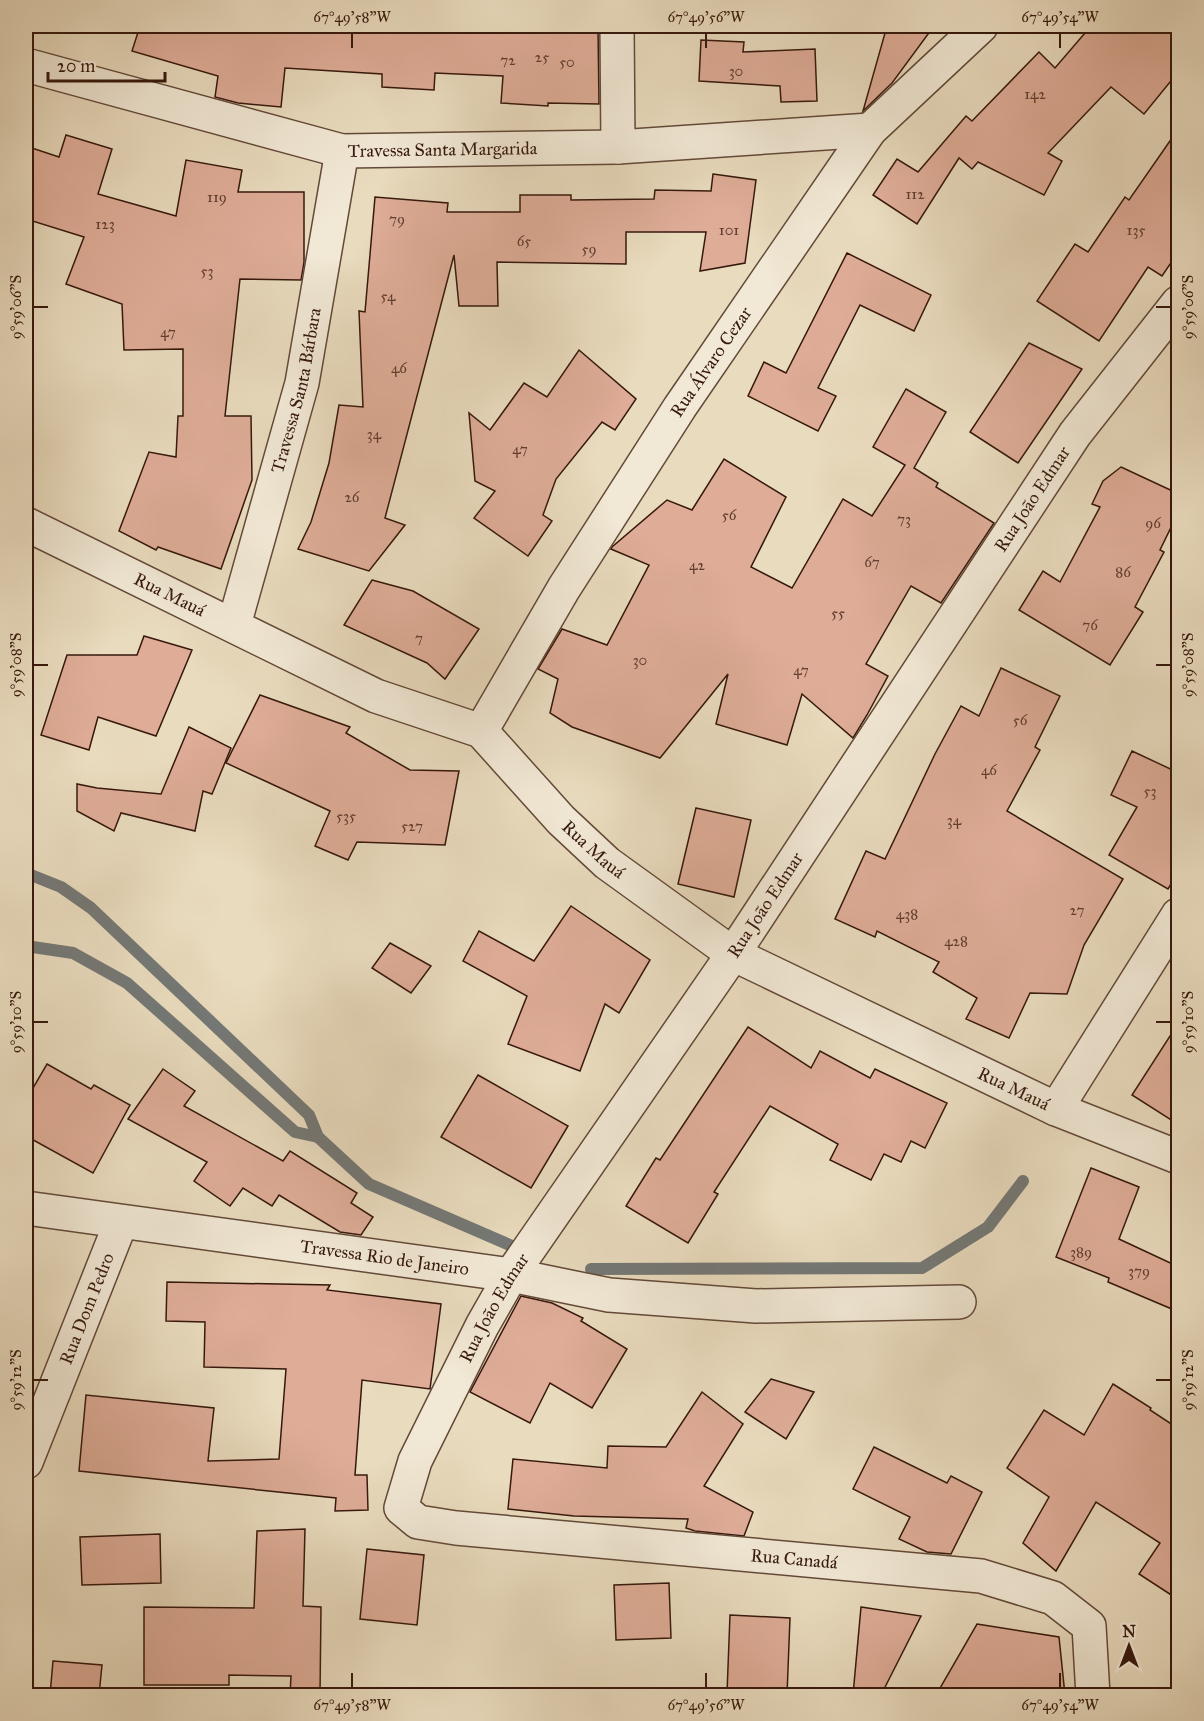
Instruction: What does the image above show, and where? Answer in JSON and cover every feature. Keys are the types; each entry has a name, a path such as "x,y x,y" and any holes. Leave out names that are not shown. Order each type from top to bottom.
{"street":[{"path":"617,26 618,147"},
{"name":"Rua Álvaro Cezar","path":"481,731 564,588 680,406 870,130 981,26"},
{"name":"Travessa Santa Margarida","path":"26,65 342,151 618,147 870,130"},
{"name":"Travessa Santa Bárbara","path":"234,625 302,383 342,151"},
{"name":"Rua João Edmar","path":"418,1522 401,1508 415,1461 482,1326 511,1275 733,954 1075,434 1179,303"},
{"name":"Rua Mauá","path":"26,524 376,696 481,731 561,820 607,863 733,954 1056,1109 1179,1157"},
{"path":"1056,1109 1179,915"},
{"name":"Travessa Rio de Janeiro","path":"26,1208 511,1275 609,1295 756,1306 959,1302"},
{"name":"Rua Dom Pedro","path":"26,1462 121,1222"},
{"name":"Rua Canadá","path":"418,1522 456,1528 981,1576 1053,1598 1089,1626 1093,1695"}],"building":[{"path":"140,26 555,26 598,28 599,104 548,103 548,106 501,103 503,76 435,73 434,90 382,87 382,74 285,68 281,107 238,103 215,97 218,76 132,51"},
{"path":"887,26 934,26 892,83 863,111"},
{"path":"1091,26 1179,26 1179,71 1144,114 1111,87 1048,153 1062,161 1044,195 978,162 972,169 959,158 917,224 873,195 897,159 918,172 966,116 972,121 1039,52 1055,68"},
{"path":"701,40 744,42 743,52 815,49 817,101 781,102 780,86 699,81"},
{"path":"1179,128 1179,251 1162,276 1148,267 1099,341 1037,301 1075,244 1088,252 1125,197 1129,200"},
{"path":"66,135 112,149 98,194 176,216 186,160 242,170 238,192 304,192 304,262 301,280 240,279 225,416 251,416 252,480 221,569 158,547 156,550 119,531 149,452 176,457 178,416 183,416 183,349 124,350 122,304 66,284 84,237 26,219 26,146 59,157"},
{"path":"713,174 756,180 745,263 700,271 706,232 626,232 626,264 497,262 498,306 459,306 454,255 385,518 405,525 369,571 298,549 311,522 329,463 339,405 363,407 359,311 365,312 375,197 448,203 447,212 520,212 520,195 571,195 571,200 654,199 655,190 711,191"},
{"path":"847,253 931,295 914,331 860,305 818,388 836,396 818,431 748,396 764,362 786,373"},
{"path":"1029,343 1082,369 1018,463 970,432"},
{"path":"579,350 636,399 615,430 602,422 556,479 543,515 552,521 528,556 474,518 495,491 475,481 469,413 490,430 524,383 547,397"},
{"path":"906,389 946,412 914,468 938,483 936,487 994,523 941,603 911,586 866,664 888,676 853,738 802,694 787,745 716,724 728,674 660,758 572,727 550,713 558,679 538,669 562,629 607,645 649,565 611,549 612,547 667,500 692,510 724,459 786,497 751,567 792,588 843,499 872,516 905,465 873,447"},
{"path":"1121,467 1179,494 1179,511 1160,550 1164,552 1135,607 1143,612 1110,665 1019,610 1043,571 1060,582 1100,507 1092,504 1103,481"},
{"path":"372,580 413,591 479,629 445,679 427,663 344,625"},
{"path":"144,636 192,650 156,736 98,717 89,750 41,735 67,655 137,655"},
{"path":"1001,668 1060,696 1035,747 1040,750 1007,811 1123,879 1084,945 1067,994 1030,993 1009,1038 966,1019 977,998 933,972 939,962 877,931 875,937 835,919 866,851 885,859 935,754 961,706 979,716"},
{"path":"260,695 350,727 346,733 410,770 459,771 445,845 357,842 348,860 315,846 330,811 226,763"},
{"path":"189,727 231,748 212,794 203,791 195,831 121,813 114,831 77,811 77,784 161,794"},
{"path":"1132,751 1179,773 1179,871 1168,889 1109,855 1137,807 1111,795"},
{"path":"696,808 751,820 734,897 678,884"},
{"path":"571,906 650,960 619,1013 605,1004 580,1071 508,1044 527,996 463,961 479,931 534,961"},
{"path":"390,943 431,966 411,993 372,968"},
{"path":"1179,1022 1179,1125 1132,1095"},
{"path":"748,1027 811,1068 820,1051 870,1078 875,1069 947,1103 925,1148 911,1141 901,1162 884,1154 871,1180 830,1160 838,1144 770,1106 714,1192 718,1194 688,1243 626,1206 656,1158 660,1160"},
{"path":"47,1064 91,1089 94,1085 130,1105 93,1173 26,1136 26,1100"},
{"path":"163,1069 195,1091 184,1106 283,1161 290,1151 357,1193 351,1203 373,1217 361,1235 340,1232 279,1195 272,1206 243,1188 230,1206 194,1181 207,1162 128,1119"},
{"path":"478,1075 568,1126 531,1188 441,1137"},
{"path":"1091,1168 1139,1187 1119,1239 1179,1267 1179,1312 1108,1282 1109,1278 1056,1257"},
{"path":"167,1282 330,1285 327,1290 441,1304 430,1389 362,1380 355,1475 367,1475 368,1510 335,1511 336,1498 79,1471 86,1395 214,1408 208,1461 279,1459 286,1369 204,1367 205,1322 166,1321"},
{"path":"521,1296 552,1303 583,1318 581,1321 627,1349 592,1408 550,1383 530,1423 470,1392"},
{"path":"771,1379 814,1392 786,1439 745,1412"},
{"path":"1113,1384 1179,1429 1179,1600 1139,1574 1160,1543 1096,1502 1056,1571 1023,1543 1049,1497 1007,1468 1044,1410 1084,1435"},
{"path":"702,1392 743,1424 704,1486 753,1512 744,1536 695,1531 686,1528 688,1519 574,1516 508,1509 513,1459 607,1468 608,1446 666,1447"},
{"path":"874,1447 947,1483 951,1476 982,1492 951,1554 927,1552 899,1539 910,1517 853,1489"},
{"path":"305,1529 303,1606 321,1607 320,1695 290,1695 291,1676 229,1675 229,1685 144,1685 144,1607 254,1608 257,1531"},
{"path":"160,1534 161,1583 82,1585 80,1537"},
{"path":"367,1549 424,1555 417,1625 360,1619"},
{"path":"669,1583 671,1638 616,1640 614,1585"},
{"path":"861,1607 921,1616 881,1695 853,1695"},
{"path":"730,1615 790,1618 787,1695 727,1693"},
{"path":"977,1624 1059,1637 1065,1695 936,1695"},
{"path":"53,1661 102,1665 99,1695 50,1695"}],"waterway":[{"path":"26,873 61,887 91,908 309,1115 318,1137 369,1184 512,1246"},
{"path":"26,946 73,953 127,983 295,1132 318,1137"},
{"path":"591,1269 922,1268 988,1227 1023,1181"}]}
